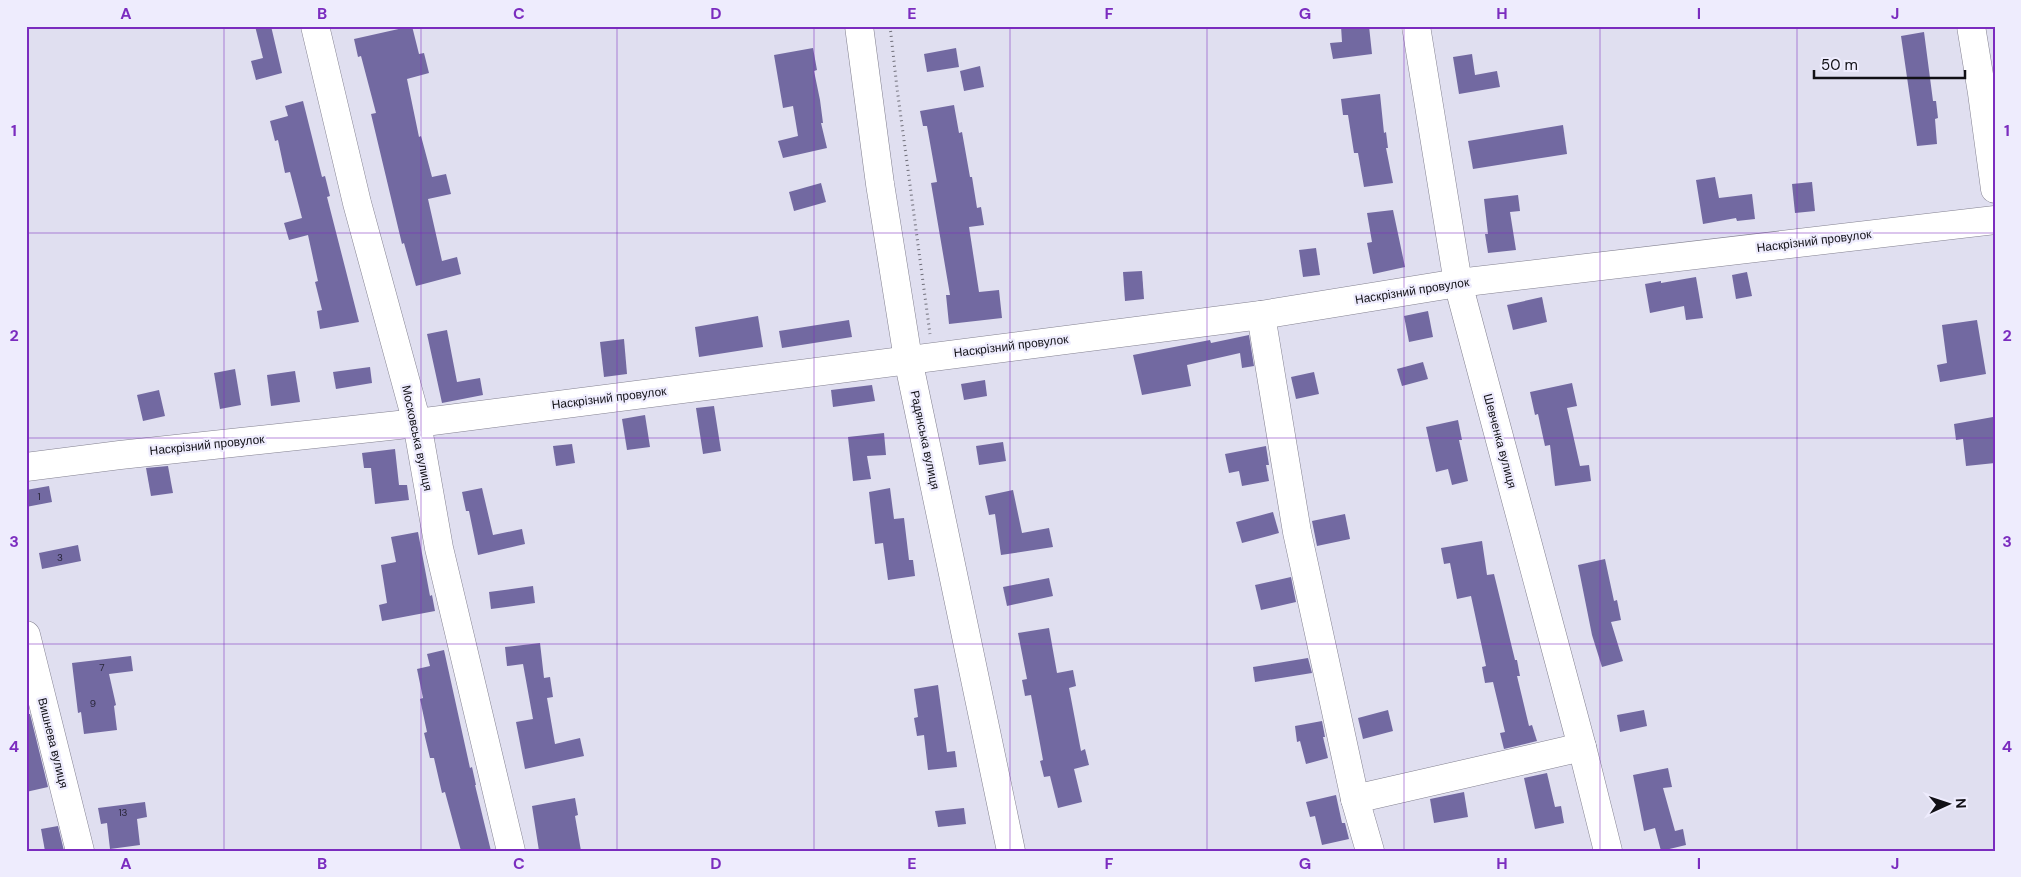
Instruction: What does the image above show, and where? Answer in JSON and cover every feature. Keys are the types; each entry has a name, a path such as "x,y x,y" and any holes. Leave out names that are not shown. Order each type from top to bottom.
{"street":[{"name":"Московська вулиця","path":"315,26 357,203 417,423 439,548 511,851"},
{"name":"Радянська вулиця","path":"859,26 880,184 921,357 1011,851"},
{"name":"Шевченка вулиця","path":"1416,26 1458,282 1608,851"},
{"path":"1971,26 1995,189"},
{"name":"Наскрізний провулок","path":"26,467 120,454 417,423 1261,315 1458,282 1995,220"},
{"path":"1261,315 1297,532 1354,799 1370,851"},
{"name":"Вишнева вулиця","path":"26,635 80,851"},
{"path":"1354,799 1582,747"}],"path":[{"path":"890,26 921,357"}],"building":[{"path":"255,26 271,26 282,73 256,80 251,61 263,58"},
{"path":"412,26 419,54 424,53 429,73 407,79 419,137 421,136 432,177 446,174 451,194 428,199 442,261 457,257 461,274 416,286 404,243 402,244 371,114 376,113 361,56 358,57 354,39"},
{"path":"1341,26 1369,26 1372,54 1333,59 1330,43 1342,42"},
{"path":"1924,32 1933,101 1936,101 1938,118 1935,119 1937,144 1917,146 1901,36"},
{"path":"813,48 817,70 814,71 823,123 821,123 827,148 783,158 778,141 798,136 793,106 783,108 774,55"},
{"path":"956,48 959,67 927,72 924,54"},
{"path":"1472,54 1475,75 1497,71 1500,87 1459,94 1453,57"},
{"path":"980,66 984,87 964,91 960,71"},
{"path":"1380,94 1384,133 1386,132 1388,148 1386,148 1393,183 1364,187 1358,153 1354,153 1348,115 1343,115 1341,99"},
{"path":"303,101 322,177 325,176 330,196 327,197 359,322 320,329 317,311 322,310 315,282 318,281 308,235 289,240 284,223 302,218 290,172 285,173 278,140 275,141 270,121 288,116 285,106"},
{"path":"954,105 959,133 962,132 977,208 981,207 984,225 969,227 979,292 999,290 1002,318 949,324 946,295 950,295 931,183 937,182 927,126 923,126 920,111"},
{"path":"1563,125 1567,154 1473,169 1468,141"},
{"path":"1715,177 1719,198 1752,194 1755,219 1737,221 1736,218 1703,224 1696,180"},
{"path":"1812,182 1815,211 1795,213 1792,184"},
{"path":"821,183 826,202 794,211 789,192"},
{"path":"1518,195 1520,211 1510,212 1516,250 1488,253 1485,234 1488,234 1484,199"},
{"path":"1393,210 1405,267 1373,274 1367,243 1372,242 1367,213"},
{"path":"1316,248 1320,275 1303,277 1299,250"},
{"path":"1142,271 1144,299 1125,301 1123,272"},
{"path":"1747,272 1752,296 1736,299 1732,275"},
{"path":"1696,277 1703,318 1686,320 1684,306 1650,313 1645,284"},
{"path":"1542,297 1547,322 1513,330 1507,305"},
{"path":"1428,311 1433,337 1409,342 1404,316"},
{"path":"758,316 763,347 699,357 695,327"},
{"path":"849,320 852,337 782,348 779,331"},
{"path":"1977,320 1986,374 1940,382 1937,365 1947,363 1942,325"},
{"path":"447,330 457,382 480,378 483,395 442,403 427,334"},
{"path":"1249,335 1254,366 1242,368 1240,353 1187,365 1191,386 1142,395 1133,355 1210,340 1211,343"},
{"path":"624,339 627,374 604,377 600,342"},
{"path":"1423,362 1428,379 1402,386 1397,369"},
{"path":"370,367 372,383 336,389 333,372"},
{"path":"235,369 241,405 220,409 214,373"},
{"path":"295,371 300,402 271,406 267,375"},
{"path":"1314,372 1319,394 1296,399 1291,377"},
{"path":"985,380 987,396 964,400 961,384"},
{"path":"1572,383 1577,406 1567,408 1580,466 1589,465 1591,481 1555,486 1550,445 1545,446 1538,414 1535,415 1530,392"},
{"path":"872,385 875,401 833,407 831,390"},
{"path":"159,390 165,416 143,421 137,395"},
{"path":"714,406 721,451 703,454 696,408"},
{"path":"645,415 650,447 627,450 622,419"},
{"path":"1993,417 1995,463 1966,466 1963,439 1956,440 1954,424"},
{"path":"1458,420 1462,440 1459,440 1468,481 1452,485 1448,469 1436,472 1426,427"},
{"path":"884,433 886,455 867,456 871,479 853,481 848,437"},
{"path":"1003,442 1006,461 979,465 976,446"},
{"path":"572,444 575,463 556,466 553,446"},
{"path":"1266,446 1269,465 1266,465 1269,481 1242,486 1239,471 1229,473 1225,454"},
{"path":"395,449 399,485 407,485 409,500 375,504 371,468 364,468 362,453"},
{"path":"168,466 173,493 151,496 146,468"},
{"path":"49,486 52,502 26,507 26,490"},
{"path":"482,488 493,535 522,529 525,544 478,555 469,511 466,511 462,492"},
{"path":"890,488 894,519 904,518 909,560 913,560 915,576 888,580 883,543 875,544 869,492"},
{"path":"1013,490 1022,533 1049,528 1053,547 1001,555 995,514 989,515 985,496"},
{"path":"1273,512 1279,533 1242,543 1236,522"},
{"path":"1345,514 1350,539 1317,546 1312,521"},
{"path":"418,532 430,596 432,595 435,611 382,621 379,605 387,603 381,565 396,562 391,537"},
{"path":"1482,541 1487,575 1494,574 1515,660 1517,660 1520,676 1517,676 1529,726 1532,725 1537,741 1504,749 1500,733 1505,732 1493,682 1485,683 1482,667 1486,666 1471,596 1457,599 1450,563 1444,564 1441,548"},
{"path":"78,545 81,561 42,569 39,553"},
{"path":"1605,559 1614,601 1617,600 1621,620 1611,622 1623,661 1602,667 1592,635 1578,565"},
{"path":"1291,577 1296,602 1261,610 1255,585"},
{"path":"1049,578 1053,596 1007,606 1003,587"},
{"path":"533,586 535,603 491,609 489,592"},
{"path":"1049,628 1057,673 1073,670 1076,686 1069,688 1081,751 1085,749 1089,765 1074,769 1082,802 1058,808 1050,776 1044,777 1040,761 1043,760 1031,695 1025,696 1022,680 1027,679 1018,633"},
{"path":"540,643 544,678 550,677 553,697 547,698 555,744 580,738 584,756 525,769 516,722 533,719 523,664 507,666 505,647"},
{"path":"444,650 470,768 472,767 491,851 461,851 445,792 442,793 434,758 430,758 424,733 427,732 420,699 423,698 417,669 430,666 427,654"},
{"path":"131,656 133,671 109,674 116,705 114,706 117,730 84,734 81,712 78,713 72,663"},
{"path":"1308,658 1312,673 1255,682 1253,667"},
{"path":"938,685 947,752 955,751 957,767 928,770 924,735 917,736 914,718 918,717 914,689"},
{"path":"1388,710 1393,731 1363,739 1358,718"},
{"path":"1644,710 1647,726 1620,732 1617,715"},
{"path":"26,714 30,714 48,787 26,792"},
{"path":"1322,721 1325,737 1323,737 1328,758 1306,764 1300,741 1297,742 1295,726"},
{"path":"1668,768 1672,787 1663,788 1675,831 1683,829 1686,845 1661,851 1655,828 1644,831 1633,775"},
{"path":"1547,773 1555,807 1561,806 1564,823 1535,829 1524,778"},
{"path":"1464,792 1468,817 1434,823 1430,799"},
{"path":"1336,795 1342,823 1345,823 1349,839 1322,845 1315,816 1310,817 1306,802"},
{"path":"575,798 578,815 575,816 581,851 539,851 532,806"},
{"path":"145,802 147,817 137,819 140,845 110,849 107,823 101,824 98,808"},
{"path":"964,808 966,824 938,827 935,811"},
{"path":"58,826 64,851 45,851 41,829"}]}
